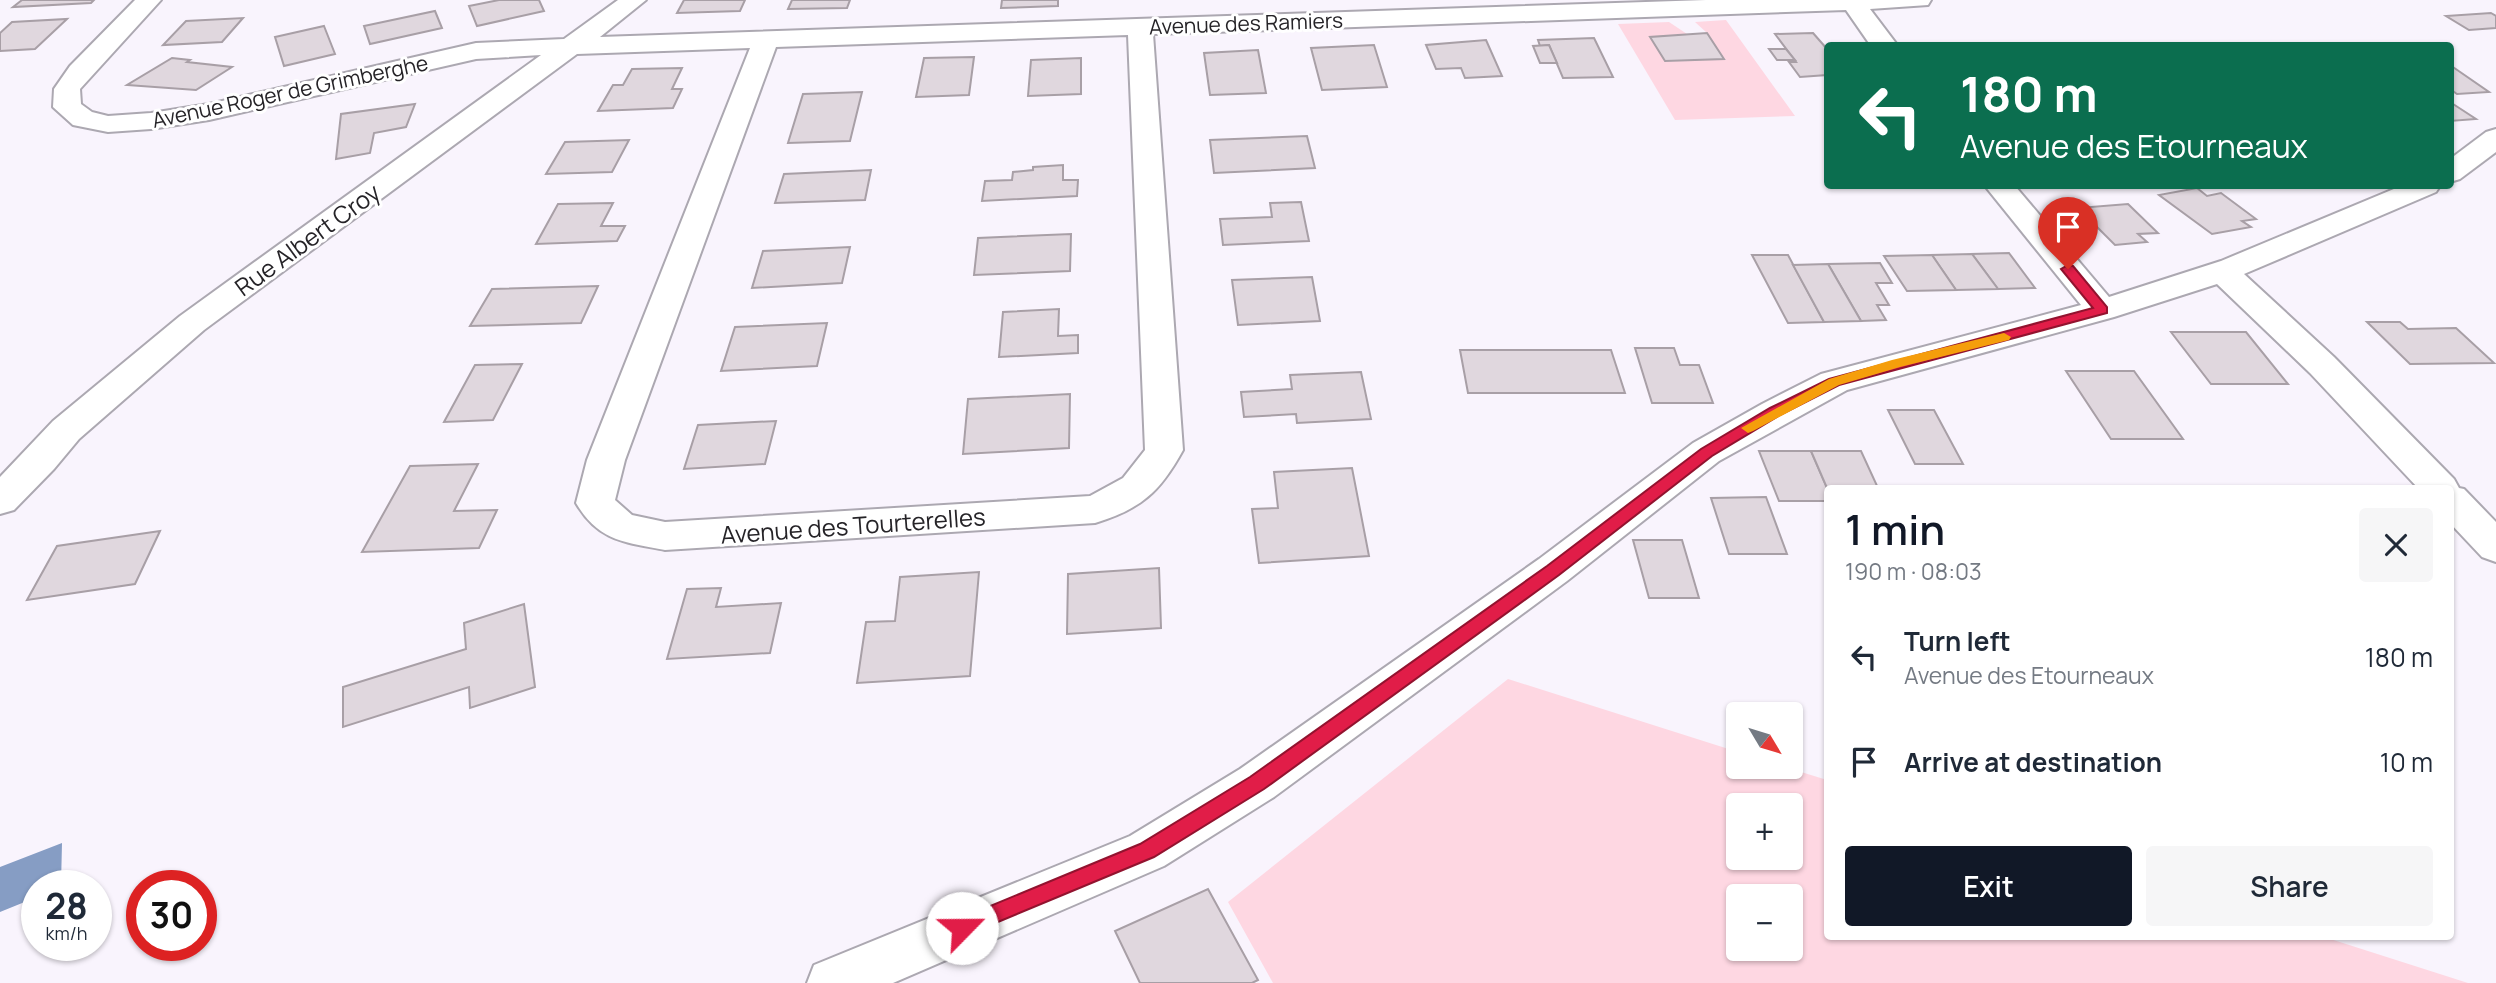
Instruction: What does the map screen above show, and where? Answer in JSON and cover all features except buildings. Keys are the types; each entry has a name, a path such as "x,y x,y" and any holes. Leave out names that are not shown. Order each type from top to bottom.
{"street":[{"name":"Avenue Roger de Grimberghe","path":"149,0 79,72 67,89 67,107 83,119 108,124 152,121 209,112 476,51 572,46"},
{"name":"Rue Albert Croy","path":"1,498 41,460 66,430 192,323 634,0"},
{"name":"Avenue des Ramiers","path":"572,46 1919,0"},
{"path":"1855,2 1862,18 1882,42"},
{"name":"Avenue des Tourterelles","path":"766,40 606,460 595,503 620,527 665,536 1096,509 1131,494 1150,477 1164,450 1140,26"},
{"path":"2454,170 2496,138"},
{"path":"2002,189 2102,310"},
{"path":"833,983 1147,851 1257,783 1553,570 1706,452 1834,382 2102,310 2222,271 2333,227 2418,189"},
{"path":"2222,271 2322,365 2437,485"},
{"path":"2454,503 2496,547"}],"shaded area":[{"path":"1726,20 1795,116 1675,120 1618,24 1669,22 1687,34 1688,36 1651,37 1665,61 1724,59 1707,33 1695,22"},
{"path":"1508,679 1726,748 1726,779 1803,779 1803,773 1824,779 1824,940 2334,940 2468,983 1273,983 1228,902"}],"water":[{"path":"62,843 61,870 21,870 21,903 0,912 0,867"}],"slow traffic":[{"path":"1748,428 1834,382 1897,363 2004,337"}],"route":[{"path":"962,928 1147,851 1257,783 1553,570 1706,452 1775,412 1834,382 2102,310 2068,269"}]}
